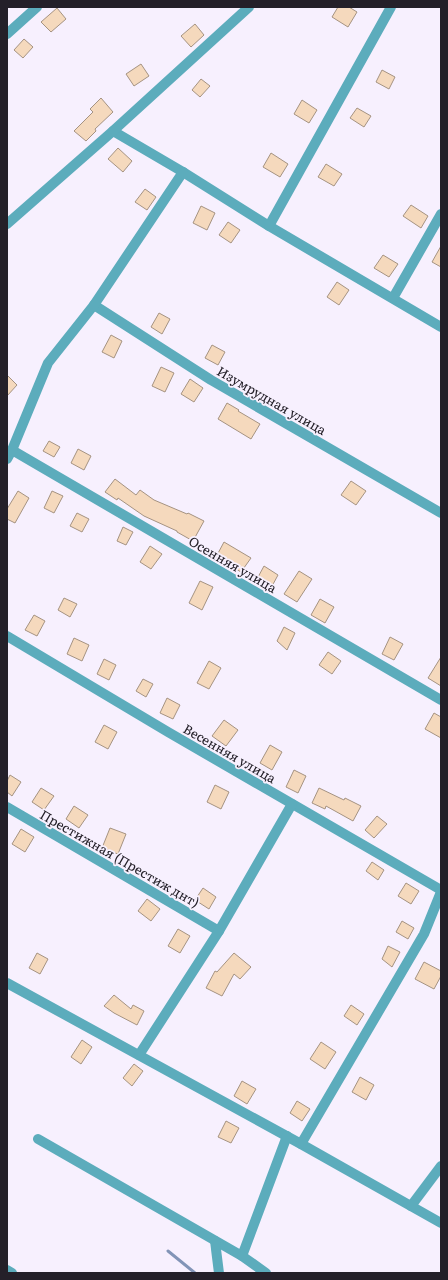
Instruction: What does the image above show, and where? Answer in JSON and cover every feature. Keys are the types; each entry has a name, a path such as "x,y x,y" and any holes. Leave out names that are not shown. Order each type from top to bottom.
{"street":[{"path":"7,34 37,7"},
{"path":"7,224 113,131 249,7"},
{"path":"269,226 391,7"},
{"path":"113,131 183,172 269,226 441,327"},
{"path":"7,459 48,363 94,305 183,172"},
{"path":"393,298 441,214"},
{"name":"Изумрудная улица","path":"94,305 211,380 441,513"},
{"name":"Осенняя улица","path":"12,450 441,700"},
{"name":"Весенняя улица","path":"7,636 168,732 441,891"},
{"path":"139,1055 219,931 292,804"},
{"name":"Престижная (Престиж днт)","path":"7,807 219,931"},
{"path":"301,1144 424,934 441,891"},
{"path":"7,983 287,1136 441,1223"},
{"path":"242,1256 287,1136"},
{"path":"38,1139 242,1256 266,1273"},
{"path":"410,1206 441,1166"},
{"path":"215,1241 219,1273"},
{"path":"7,1270 12,1273"}],"building":[{"path":"338,7 349,7 357,12 348,27 332,17"},
{"path":"57,8 66,19 51,32 41,22"},
{"path":"195,24 204,35 191,47 181,36"},
{"path":"24,39 33,47 23,58 14,50"},
{"path":"141,64 149,76 134,86 126,74"},
{"path":"382,70 395,77 389,89 376,82"},
{"path":"201,79 210,86 200,97 192,90"},
{"path":"101,98 113,112 95,129 96,131 86,141 74,131 93,112 90,109"},
{"path":"302,100 317,110 309,123 294,114"},
{"path":"357,108 371,116 364,127 350,118"},
{"path":"118,148 132,161 123,172 108,159"},
{"path":"271,153 288,164 280,177 263,167"},
{"path":"326,164 342,174 334,186 318,177"},
{"path":"145,189 156,197 147,210 135,202"},
{"path":"411,205 428,216 421,228 403,216"},
{"path":"201,206 215,213 207,230 193,223"},
{"path":"228,222 240,230 231,243 219,235"},
{"path":"441,246 441,267 432,262"},
{"path":"383,255 398,264 389,277 374,268"},
{"path":"337,282 349,290 339,305 327,297"},
{"path":"159,313 170,319 162,334 151,327"},
{"path":"111,335 122,341 114,358 102,352"},
{"path":"212,345 225,352 218,365 205,358"},
{"path":"161,367 174,373 165,392 152,386"},
{"path":"7,375 17,385 7,396"},
{"path":"190,379 203,388 194,402 181,394"},
{"path":"227,403 260,424 251,439 218,419"},
{"path":"49,441 60,447 54,457 43,451"},
{"path":"78,449 91,456 84,470 71,463"},
{"path":"115,479 136,495 140,490 154,500 204,521 193,541 177,531 144,516 118,498 117,500 105,492"},
{"path":"351,481 366,491 356,505 341,495"},
{"path":"18,491 29,498 15,523 7,519 7,509"},
{"path":"52,491 63,496 54,513 44,508"},
{"path":"77,513 89,519 82,532 70,526"},
{"path":"123,527 133,532 126,545 117,541"},
{"path":"224,542 251,558 241,572 229,565 230,564 216,557"},
{"path":"150,546 162,554 151,569 140,562"},
{"path":"264,566 278,575 271,588 257,579"},
{"path":"299,571 312,579 297,602 284,594"},
{"path":"200,581 213,587 202,610 189,603"},
{"path":"64,598 77,604 70,617 58,610"},
{"path":"320,599 334,607 325,623 311,615"},
{"path":"34,615 45,621 37,636 25,630"},
{"path":"284,627 295,633 287,650 277,641"},
{"path":"390,637 403,644 394,660 382,654"},
{"path":"74,638 89,645 82,661 67,654"},
{"path":"328,652 341,661 332,674 319,665"},
{"path":"441,657 441,686 428,678"},
{"path":"104,659 116,665 109,680 97,674"},
{"path":"209,661 221,668 209,689 197,683"},
{"path":"143,679 153,684 146,697 136,691"},
{"path":"167,698 180,705 173,719 160,713"},
{"path":"434,713 441,717 441,738 425,729"},
{"path":"224,720 238,730 226,746 212,736"},
{"path":"104,725 117,732 108,749 95,742"},
{"path":"270,745 282,752 272,770 260,763"},
{"path":"294,770 306,776 298,793 286,787"},
{"path":"10,775 21,782 12,796 7,792 7,781"},
{"path":"215,785 229,792 221,809 207,802"},
{"path":"41,788 54,796 44,810 32,802"},
{"path":"319,788 361,806 353,821 326,806 325,809 312,803"},
{"path":"74,806 88,815 79,828 66,819"},
{"path":"377,816 387,824 374,838 365,830"},
{"path":"110,828 126,834 118,854 102,848"},
{"path":"21,829 34,837 25,852 12,844"},
{"path":"372,862 384,870 378,880 366,871"},
{"path":"406,883 419,891 411,904 398,896"},
{"path":"203,888 216,897 209,909 195,900"},
{"path":"147,899 160,909 151,921 138,911"},
{"path":"402,921 414,928 408,939 396,932"},
{"path":"178,929 190,936 180,953 168,946"},
{"path":"388,946 400,952 392,967 382,959"},
{"path":"37,953 48,959 40,974 29,968"},
{"path":"234,953 251,967 240,979 234,974 222,996 206,988 215,971 217,972"},
{"path":"424,962 441,971 441,976 434,989 415,979"},
{"path":"114,995 131,1009 133,1005 144,1011 137,1025 104,1006"},
{"path":"351,1005 364,1014 357,1025 344,1016"},
{"path":"82,1040 92,1047 81,1064 71,1057"},
{"path":"321,1042 336,1052 325,1069 310,1059"},
{"path":"134,1064 143,1071 132,1086 123,1078"},
{"path":"360,1077 374,1085 366,1100 352,1092"},
{"path":"242,1081 256,1089 247,1104 234,1096"},
{"path":"297,1101 310,1109 302,1121 290,1113"},
{"path":"226,1121 239,1128 231,1143 218,1137"}],"waterway":[{"path":"168,1251 195,1273"}]}
